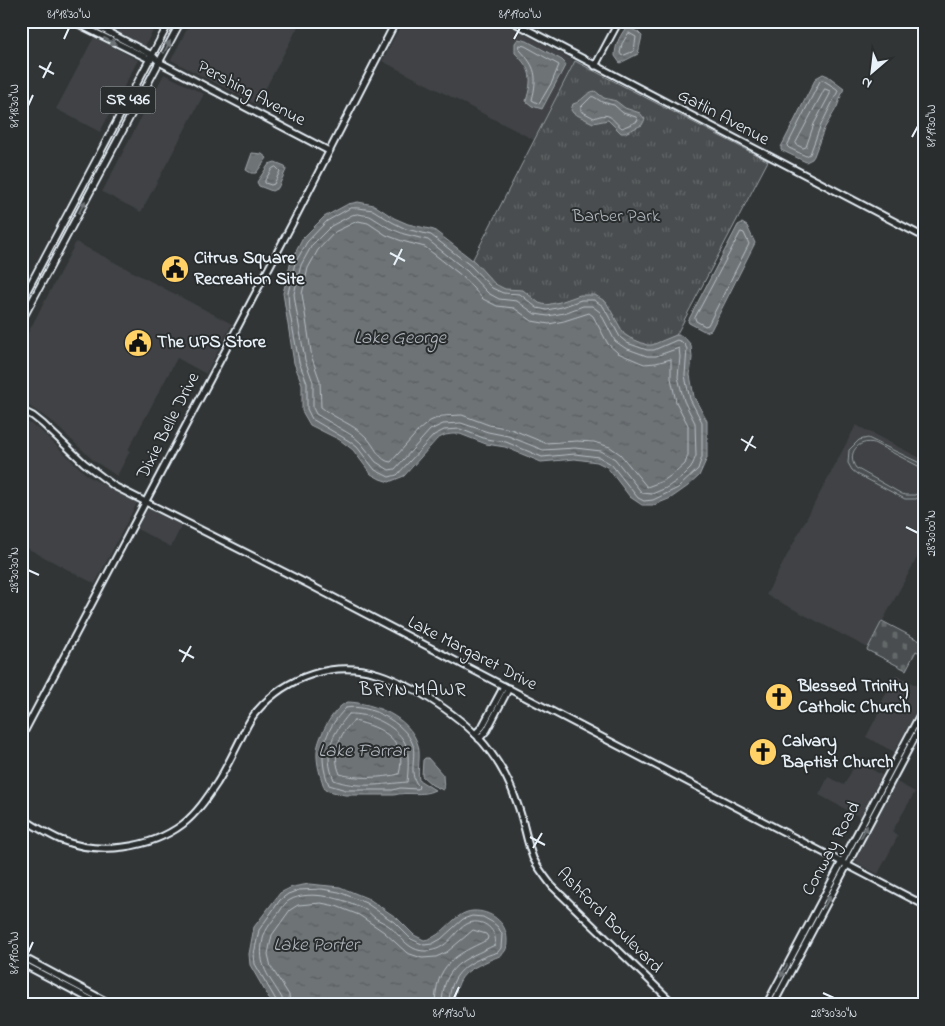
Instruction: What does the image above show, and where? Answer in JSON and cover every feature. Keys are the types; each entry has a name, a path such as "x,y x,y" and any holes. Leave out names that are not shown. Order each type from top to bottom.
{"main road":[{"name":"SR 436","path":"21,302 170,21"},
{"name":"SR 436","path":"21,322 181,21"},
{"path":"105,144 107,154 105,165"},
{"path":"72,204 70,217 72,226"},
{"path":"44,280 42,270 51,254 50,247"}],"street":[{"name":"Pershing Avenue","path":"72,21 151,57"},
{"name":"Pershing Avenue","path":"86,21 329,152"},
{"name":"Dixie Belle Drive","path":"21,738 396,21"},
{"name":"Gatlin Avenue","path":"511,21 924,237"},
{"path":"595,66 618,21"},
{"name":"Lake Margaret Drive","path":"21,410 43,424 98,475 114,486 924,904"},
{"name":"Ashford Boulevard","path":"21,818 60,840 96,848 138,844 160,836 182,824 207,799 255,712 263,703 292,682 328,670 366,670 391,678 439,704 458,718 477,736 495,759 510,784 533,858 539,869 552,886 676,1005"},
{"path":"477,736 506,687"},
{"name":"Conway Road","path":"766,1005 924,707"},
{"name":"Conway Road","path":"773,1005 924,720"},
{"path":"907,752 908,735"},
{"path":"21,956 111,1004"},
{"path":"21,963 101,1005"}],"shaded area":[{"path":"97,21 158,21 145,46"},
{"path":"191,21 301,21 257,105 171,60"},
{"path":"403,21 500,21 575,61 534,140 382,61"},
{"path":"94,37 138,60 100,132 56,109"},
{"path":"164,74 204,94 141,212 102,192"},
{"path":"76,242 232,324 206,374 177,358 128,450 130,451 117,476 94,461 50,420 21,401 21,346"},
{"path":"21,418 40,430 88,476 137,503 95,584 21,545"},
{"path":"856,425 924,460 924,545 868,648 766,595"},
{"path":"149,509 182,525 171,547 137,529 146,511"},
{"path":"896,675 924,689 924,697 894,752 866,737 878,714 876,712"},
{"path":"857,761 882,775 860,817 819,795 828,777 844,785"},
{"path":"895,781 915,792 892,832 898,836 878,874 858,864 854,859"}],"green space":[{"name":"Barber Park","path":"575,61 768,161 632,419 441,321"},
{"path":"868,438 924,465 924,472 920,467 874,443 868,442 859,445 853,453 853,463 856,468 902,494 915,495 924,487 924,494 916,499 905,499 852,470 848,463 849,450 859,440"},
{"path":"882,621 924,643 924,655 916,651 906,670 867,650"}],"water":[{"path":"629,28 642,36 638,54 620,63 615,56 617,45 625,29"},
{"path":"518,39 527,41 566,64 542,109 532,106 526,101 530,86 530,75 525,64 515,53 515,43"},
{"path":"823,74 844,88 837,107 824,129 814,156 806,162 781,150 781,147 816,78"},
{"path":"595,91 604,98 616,101 625,108 640,113 645,119 642,125 621,133 608,120 593,123 573,113 571,110 573,104"},
{"path":"252,153 262,154 267,158 256,173 246,170"},
{"path":"275,162 285,166 286,170 278,188 272,191 259,186 257,182 269,164"},
{"name":"Lake George","path":"358,202 374,205 394,218 408,224 434,230 475,262 495,284 505,289 523,290 539,303 546,305 580,295 595,295 606,302 624,334 630,338 647,345 652,345 676,335 685,338 691,345 690,375 694,397 707,421 707,458 699,476 671,498 654,505 642,505 630,497 607,467 597,462 575,459 541,462 505,447 486,444 460,434 452,434 437,439 404,476 389,482 371,474 353,450 340,440 310,425 302,411 302,384 294,363 283,293 291,261 303,238 324,217 348,204"},
{"path":"742,223 747,226 755,243 711,330 706,332 688,321 738,225"},
{"name":"Lake Farrar","path":"348,702 369,705 390,713 407,727 414,735 418,745 419,780 435,790 419,794 345,795 325,790 318,766 318,745 332,716 337,709"},
{"path":"428,758 443,775 443,790 432,785 422,776 423,760"},
{"name":"Lake Porter","path":"309,884 340,887 369,899 397,918 414,935 424,940 438,934 466,912 479,911 491,915 501,923 506,934 506,949 501,955 475,967 464,975 455,994 453,1005 273,1005 250,965 249,954 254,927 280,893 292,887"}],"place":[{"name":"Citrus Square Recreation Site","path":"175,269"},
{"name":"The UPS Store","path":"138,343"},
{"name":"Blessed Trinity Catholic Church","path":"779,697"},
{"name":"Calvary Baptist Church","path":"763,752"}],"district":[{"name":"BRYN MAWR","path":"413,690"}]}
